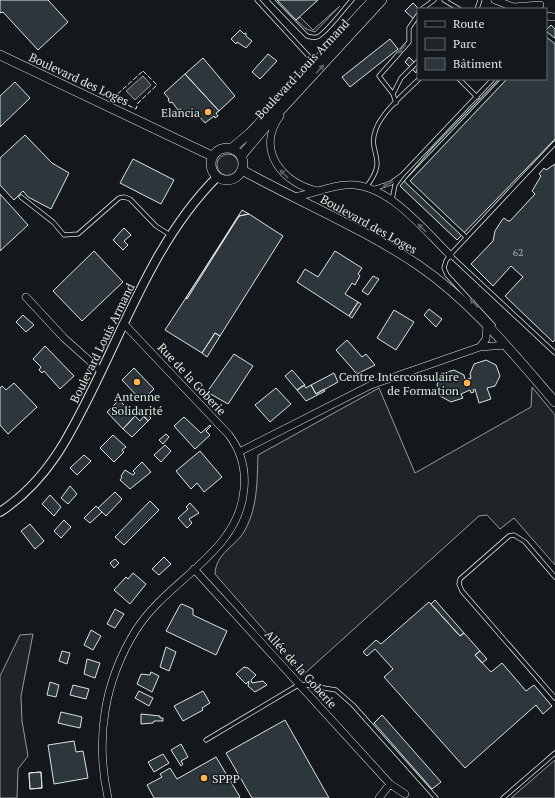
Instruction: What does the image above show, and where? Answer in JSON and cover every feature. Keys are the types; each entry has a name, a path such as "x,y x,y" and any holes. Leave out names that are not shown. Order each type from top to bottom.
{"main road":[{"name":"Boulevard Louis Armand","path":"232,148 250,133 372,0"},
{"name":"Boulevard Louis Armand","path":"241,156 267,125 294,98 382,0"},
{"name":"Boulevard des Loges","path":"0,55 212,156"},
{"path":"232,148 241,156 243,165 242,170 236,178 231,180 217,177 210,166 212,156 221,149 232,148"},
{"name":"Boulevard des Loges","path":"242,170 375,239 418,265 455,293 487,324 555,402"}],"street":[{"path":"495,0 513,7 541,5"},
{"path":"294,98 272,129 270,140 275,162 292,182 306,189 318,191"},
{"name":"Boulevard Louis Armand","path":"0,512 24,494 45,472 67,440 170,235 191,206 217,177"},
{"path":"293,197 306,196 318,191 345,185 369,188 392,200 450,255"},
{"path":"26,297 69,342 101,370"},
{"name":"Rue de la Goberie","path":"108,798 103,766 103,722 109,691 117,668 132,637 142,622 167,593 228,536 242,508 244,475 239,452 229,435 124,324"},
{"path":"480,347 486,339 487,324"},
{"path":"239,452 371,385 480,347 506,345"},
{"name":"Allée de la Goberie","path":"194,569 390,784 406,794"},
{"path":"379,798 390,784"}],"lane":[{"path":"256,0 314,62"},
{"path":"272,0 307,36 312,38 318,37 324,32 352,0"},
{"path":"423,8 434,0"},
{"path":"444,0 457,8"},
{"path":"396,103 392,94 379,76 409,42 410,28 417,18"},
{"path":"547,35 555,41"},
{"path":"392,94 401,78 417,62"},
{"path":"369,188 377,170 378,159 374,136 376,128 383,117 418,80"},
{"path":"460,80 477,97"},
{"path":"392,200 395,185 402,175 492,80"},
{"path":"466,237 407,181 503,80"},
{"path":"506,345 489,320 448,275 444,268 450,255 555,143"},
{"path":"369,188 390,184 402,175"},
{"path":"21,197 53,222 64,235 78,234 120,198 124,197 130,199 156,226 170,235"},
{"path":"450,255 555,353"},
{"path":"555,577 525,542 514,534 509,536 460,579 459,584 462,590 555,698"},
{"path":"206,740 300,684 336,690 353,705 436,798"},
{"path":"503,798 555,753"}],"green space":[{"path":"340,6 315,32 306,29 296,20 300,17 313,30"},
{"path":"228,154 236,157 239,165 236,173 228,176 220,173 217,165 220,157"},
{"path":"532,387 555,415 555,565 514,518 500,529 487,515 479,516 303,675 215,574 216,566 219,560 241,536 249,521 255,502 258,455 379,388 415,473 531,407"},
{"path":"33,634 21,696 22,721 28,756 18,769 17,798 0,798 0,676 20,635"},
{"path":"555,760 555,798 511,798"}],"shaded area":[{"path":"143,76 151,85 135,100 126,91"}],"building":[{"path":"0,0 48,0 68,22 38,50 3,12 0,13"},
{"path":"277,0 318,0 296,20"},
{"path":"413,3 418,8 417,22 405,11"},
{"path":"551,25 555,29 555,139 457,240 400,186 433,147 498,80 547,80 547,29"},
{"path":"240,30 244,34 246,33 246,36 252,41 246,48 237,42 236,44 231,39"},
{"path":"390,39 398,49 350,87 342,77"},
{"path":"268,54 277,61 260,79 252,72"},
{"path":"409,57 417,65 416,73 405,62"},
{"path":"203,58 235,96 219,111 185,74"},
{"path":"185,74 219,111 216,113 218,116 215,118 214,116 205,123 198,115 195,118 191,114 189,115 180,109 178,110 172,102 170,103 168,100 169,99 164,93"},
{"path":"15,82 30,98 0,127 0,96"},
{"path":"25,135 52,163 69,173 51,209 28,197 23,191 14,200 0,185 0,158"},
{"path":"133,159 174,180 161,204 120,183"},
{"path":"555,164 555,340 553,342 505,296 523,277 511,266 493,286 471,264 493,241 495,231 502,220 504,218 510,221 535,194 532,191 541,176 539,174 544,168 546,170"},
{"path":"0,194 28,225 0,251"},
{"path":"242,210 249,214 239,216 187,299 186,298"},
{"path":"249,214 283,236 220,336 215,333 202,353 165,330 239,216"},
{"path":"124,228 131,235 124,241 128,245 123,250 113,240"},
{"path":"94,251 123,282 82,321 53,291"},
{"path":"335,251 362,268 358,274 360,276 355,285 352,283 345,294 358,302 349,316 297,282 305,269 318,277"},
{"path":"373,276 379,279 368,295 362,291"},
{"path":"358,302 361,304 352,318 349,316"},
{"path":"429,309 442,319 436,327 424,315"},
{"path":"394,310 414,322 396,350 377,338"},
{"path":"23,315 34,325 26,332 16,322"},
{"path":"215,333 220,336 207,357 202,353"},
{"path":"347,340 362,357 366,354 375,365 357,374 336,350"},
{"path":"45,346 74,376 60,389 44,371 42,373 39,370 41,367 33,359"},
{"path":"234,354 253,366 228,404 207,392"},
{"name":"Centre Interconsulaire de Formation","path":"486,360 496,365 500,376 495,386 487,388 491,399 479,403 475,389 473,390 474,392 471,393 470,390 461,394 463,398 451,402 440,396 437,385 441,374 454,370 464,375 465,380 470,379 470,374 474,364"},
{"path":"134,368 154,389 142,401 122,380"},
{"path":"292,370 305,385 297,390 285,376"},
{"path":"334,373 338,382 316,394 311,385"},
{"path":"14,383 37,407 8,434 0,425 0,388 2,386 6,390"},
{"path":"304,385 306,388 311,385 316,394 324,389 325,391 306,401 297,390"},
{"path":"276,388 291,404 270,422 255,405"},
{"path":"119,400 135,416 123,429 107,412"},
{"path":"144,411 151,418 148,421 141,414"},
{"path":"135,416 140,421 144,416 148,421 132,437 123,429"},
{"path":"184,417 201,433 210,425 211,426 206,431 210,435 195,449 174,426"},
{"path":"166,434 169,437 163,444 159,440"},
{"path":"113,435 126,447 122,450 124,452 114,462 100,448"},
{"path":"165,445 171,451 161,462 154,455"},
{"path":"200,451 222,477 204,492 197,483 191,489 176,471"},
{"path":"84,455 91,461 77,475 70,468"},
{"path":"142,462 151,472 130,489 120,480 122,477 121,476 125,470 133,475 135,473 133,471"},
{"path":"70,486 77,494 68,504 61,498"},
{"path":"115,492 122,499 106,516 98,508"},
{"path":"50,495 61,507 54,516 42,504"},
{"path":"150,501 159,510 124,545 115,537"},
{"path":"190,503 199,513 189,519 192,523 187,528 178,518 188,509 186,507"},
{"path":"96,506 102,512 90,523 84,518"},
{"path":"64,520 71,527 61,538 54,531"},
{"path":"30,524 44,541 35,549 21,531"},
{"path":"164,557 171,564 159,575 152,569"},
{"path":"115,559 119,563 114,568 110,563"},
{"path":"133,573 146,584 130,604 114,590 126,577 128,579"},
{"path":"435,600 464,633 460,636 431,604"},
{"path":"429,602 460,636 464,633 480,651 475,655 491,672 502,663 526,691 534,685 552,706 543,714 536,705 465,768 384,677 393,669 375,649 367,656 363,652 376,640 381,644"},
{"path":"182,604 193,609 193,615 227,631 216,655 166,631 180,605"},
{"path":"115,609 124,614 115,628 107,624"},
{"path":"91,630 101,636 93,650 84,645"},
{"path":"166,647 176,652 169,671 160,667"},
{"path":"62,651 70,653 67,664 59,661"},
{"path":"480,651 487,659 482,663 475,655"},
{"path":"87,659 100,663 95,678 84,674"},
{"path":"244,667 248,668 256,675 251,680 252,683 263,681 267,685 255,692 248,686 249,681 246,684 236,674"},
{"path":"151,672 159,676 152,692 137,684 141,674 150,675"},
{"path":"50,682 59,685 56,697 47,695"},
{"path":"73,685 89,689 86,699 70,695"},
{"path":"139,691 153,698 149,706 135,698"},
{"path":"203,691 210,703 202,708 203,710 183,721 174,706"},
{"path":"61,712 82,717 80,728 58,723"},
{"path":"141,714 160,716 160,718 163,718 163,721 154,721 153,723 141,724"},
{"path":"382,715 441,782 432,789 374,723"},
{"path":"285,720 329,798 252,798 226,753"},
{"path":"74,741 76,752 83,751 88,778 54,784 48,745"},
{"path":"181,744 188,757 181,761 183,764 181,766 171,750"},
{"path":"163,754 169,763 154,772 148,762"},
{"name":"SPPP","path":"216,757 240,797 154,798 147,785 162,777 160,774 170,768 177,779"},
{"path":"41,772 42,788 30,789 29,773"},
{"path":"41,772 42,788 30,789 29,773"}],"fence":[{"path":"143,71 157,85 138,103 136,109 113,98 143,71"}],"place":[{"name":"Elancia","path":"208,112"},
{"name":"Antenne Solidarité","path":"137,382"},
{"name":"Centre Interconsulaire de Formation","path":"467,383"},
{"name":"SPPP","path":"204,778"}]}
